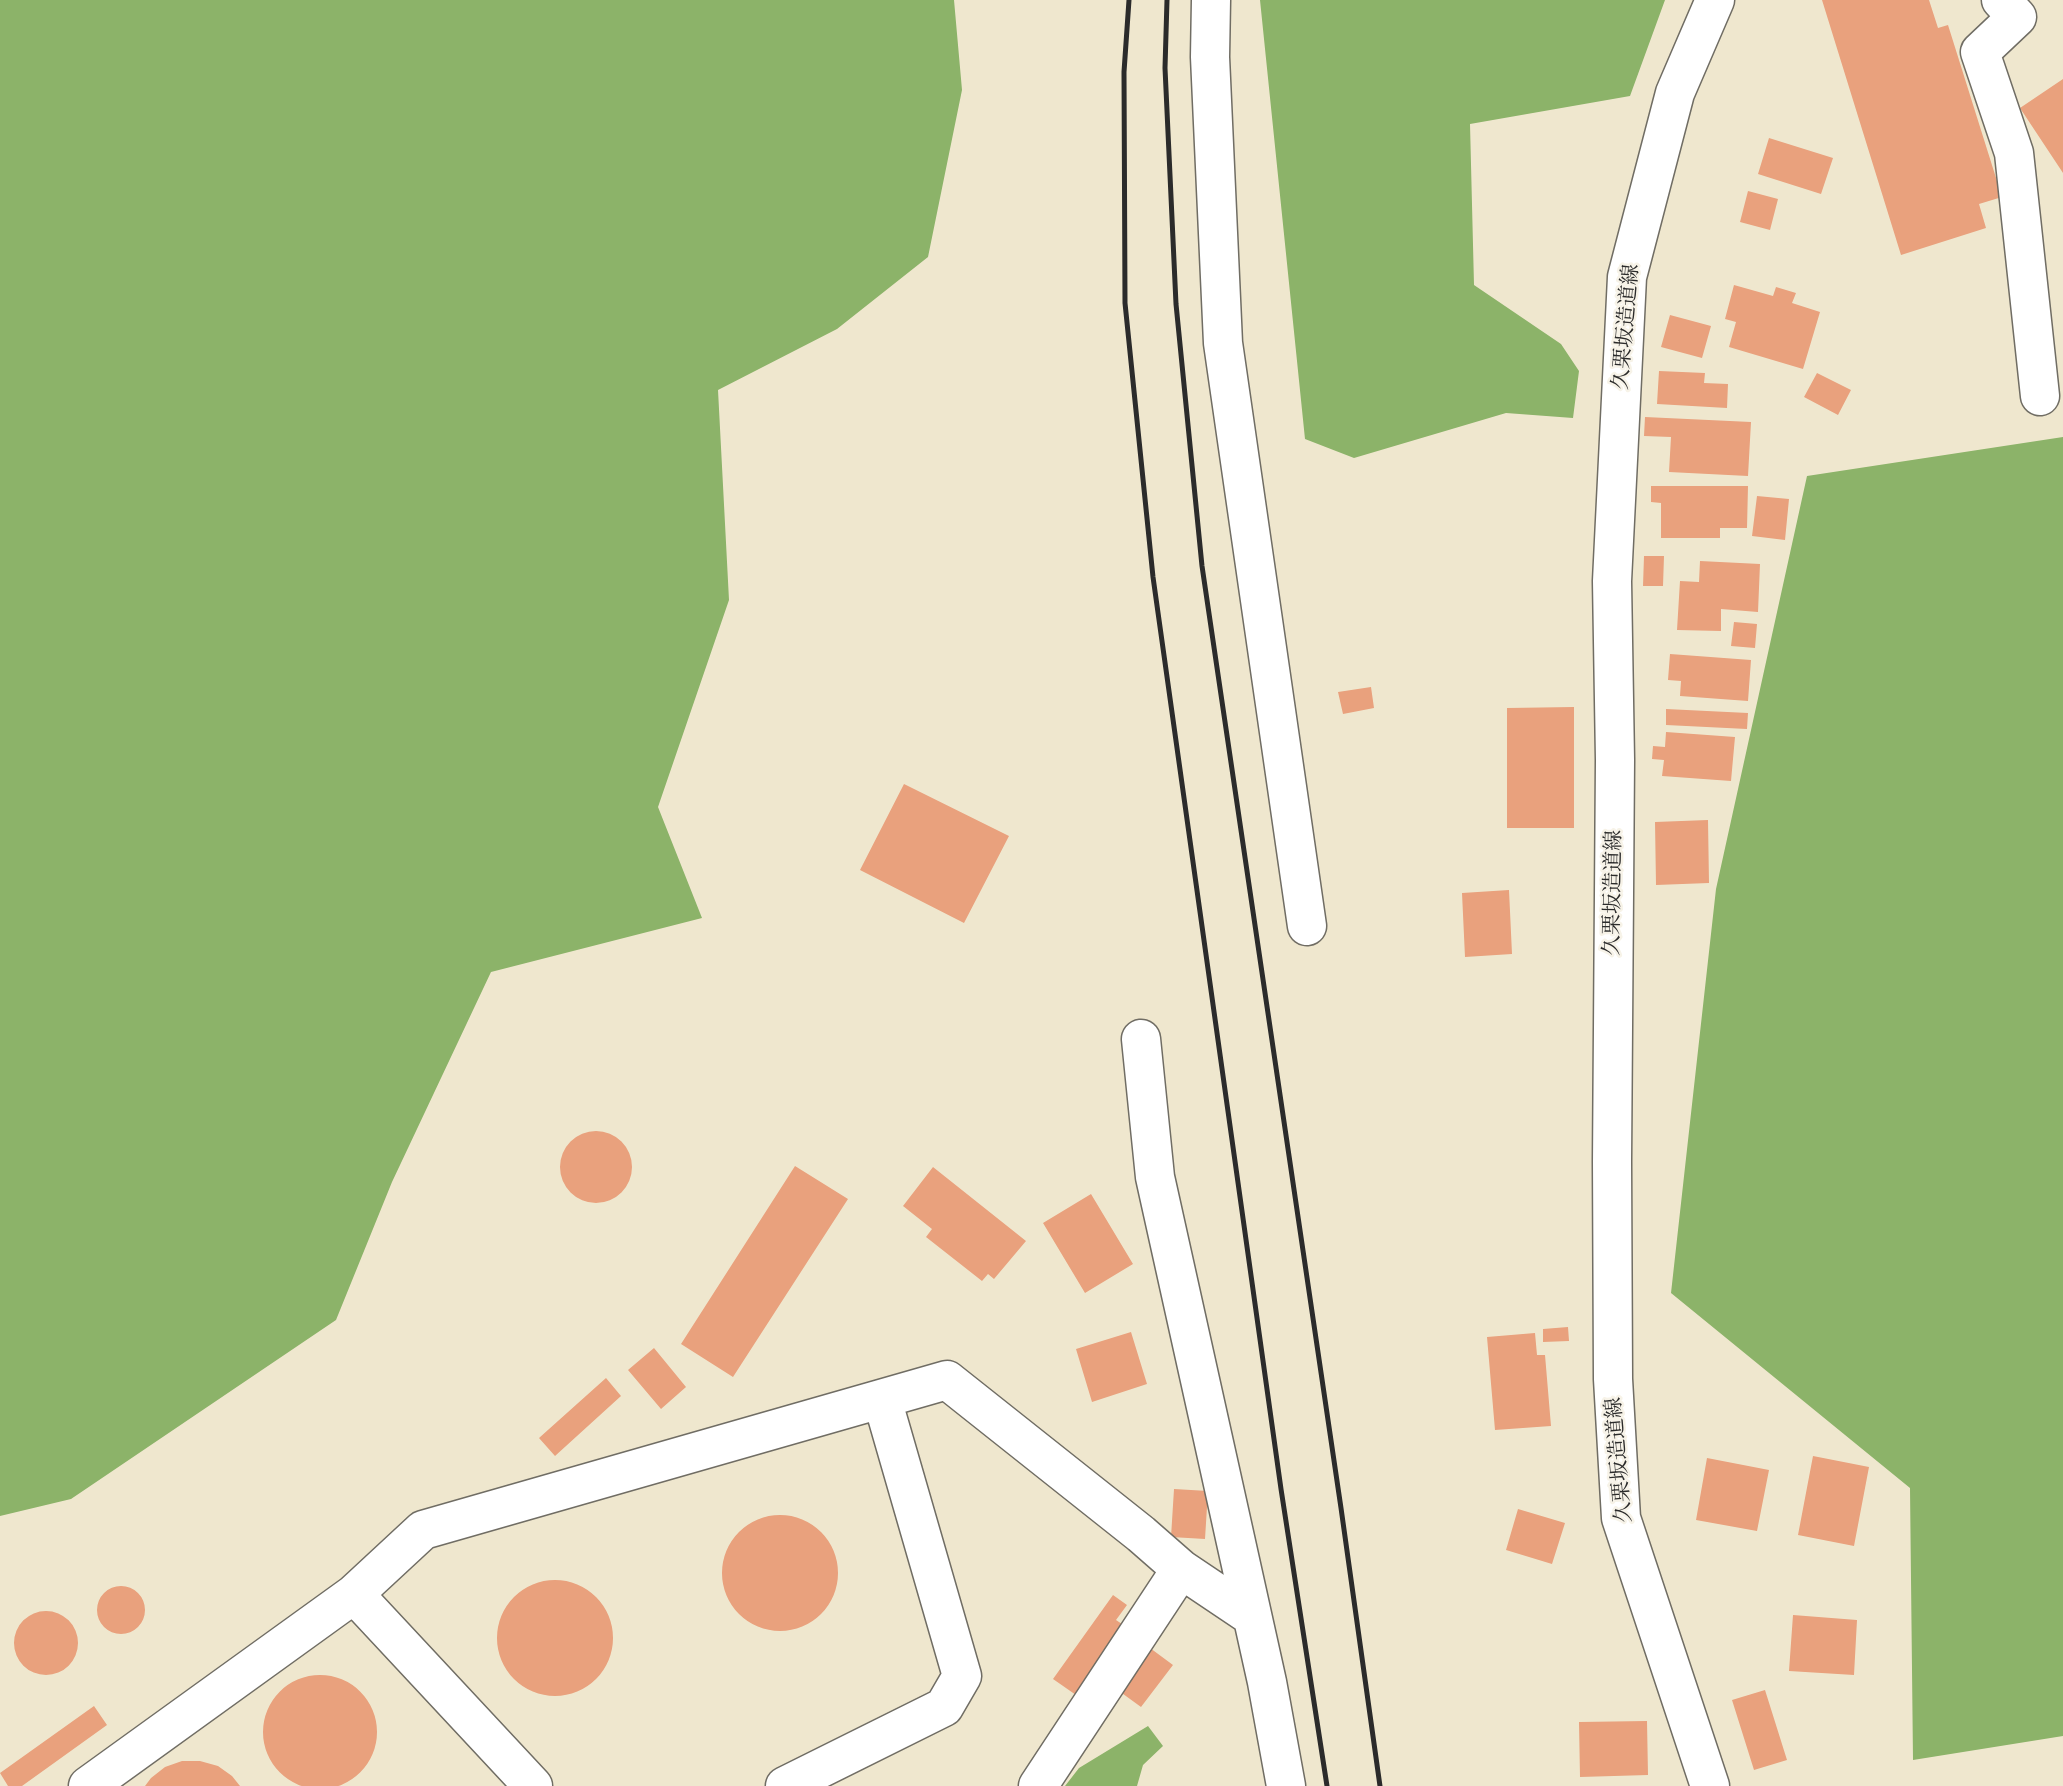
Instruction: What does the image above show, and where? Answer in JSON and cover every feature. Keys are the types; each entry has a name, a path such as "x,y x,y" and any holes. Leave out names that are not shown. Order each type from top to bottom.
{"main road":[{"path":"1212,0 1210,57 1223,343 1307,926"},
{"name":"久栗坂造道線","path":"1710,1786 1621,1518 1613,1379 1615,760 1612,581 1628,277 1675,93 1715,0"},
{"path":"2001,0 2017,17 1980,52 2014,153 2040,396"},
{"path":"1141,1039 1155,1177 1267,1682 1286,1786"},
{"path":"88,1786 354,1594 423,1530 947,1380 1181,1569 1251,1616"},
{"path":"785,1786 944,1707 962,1676 882,1399"},
{"path":"1038,1786 1181,1569"},
{"path":"354,1594 533,1786"}],"green space":[{"path":"0,0 954,0 962,90 928,257 837,329 718,390 729,600 658,807 702,918 491,972 392,1182 336,1320 71,1499 0,1516"},
{"path":"1260,0 1665,0 1630,96 1470,124 1474,285 1561,344 1579,371 1573,418 1506,413 1354,458 1305,439"},
{"path":"2063,437 2063,1736 1913,1760 1910,1488 1671,1293 1716,889 1807,476"},
{"path":"1148,1726 1163,1746 1143,1765 1137,1786 1065,1786 1079,1768"}],"building":[{"path":"1822,0 1929,0 1938,28 1948,25 2002,197 1979,204 1986,228 1901,255"},
{"path":"2063,79 2063,173 2020,108"},
{"path":"1769,138 1833,158 1821,194 1758,174"},
{"path":"1748,191 1778,199 1770,230 1740,222"},
{"path":"1734,285 1773,296 1776,287 1796,293 1792,303 1820,312 1803,369 1729,347 1736,322 1725,319"},
{"path":"1670,315 1711,326 1702,358 1661,347"},
{"path":"1659,371 1705,373 1704,383 1728,384 1727,408 1657,404"},
{"path":"1817,373 1851,390 1838,415 1804,397"},
{"path":"1645,417 1751,422 1748,476 1669,472 1671,437 1644,436"},
{"path":"1651,486 1748,486 1747,528 1720,528 1720,538 1661,538 1661,503 1651,502"},
{"path":"1757,496 1789,499 1785,540 1752,536"},
{"path":"1644,556 1664,556 1663,586 1643,586"},
{"path":"1700,561 1760,564 1758,612 1721,609 1721,631 1677,630 1680,581 1699,582"},
{"path":"1734,622 1757,624 1755,648 1731,646"},
{"path":"1670,654 1751,660 1748,701 1680,696 1681,681 1668,680"},
{"path":"1371,687 1374,708 1343,714 1338,692"},
{"path":"1574,707 1574,828 1507,828 1507,708"},
{"path":"1666,709 1748,713 1747,729 1666,725"},
{"path":"1666,732 1735,737 1731,781 1662,776 1664,760 1652,759 1653,746 1665,747"},
{"path":"904,784 1009,836 964,923 860,870"},
{"path":"1708,820 1709,883 1656,885 1655,822"},
{"path":"1509,890 1512,954 1465,957 1462,893"},
{"path":"596,1131 616,1137 626,1147 632,1167 626,1187 616,1197 596,1203 576,1197 566,1187 560,1167 566,1147 576,1137"},
{"path":"795,1166 848,1199 733,1377 681,1344"},
{"path":"933,1167 1026,1241 994,1279 988,1274 982,1281 926,1237 932,1229 903,1206"},
{"path":"1091,1194 1133,1264 1085,1293 1043,1223"},
{"path":"1568,1327 1569,1341 1543,1342 1543,1329"},
{"path":"1131,1332 1147,1384 1092,1402 1076,1349"},
{"path":"1535,1333 1537,1355 1545,1355 1551,1426 1495,1430 1487,1337"},
{"path":"654,1348 686,1387 661,1409 628,1370"},
{"path":"606,1378 621,1396 555,1456 539,1438"},
{"path":"1813,1456 1869,1467 1854,1546 1798,1535"},
{"path":"1707,1458 1769,1470 1757,1531 1696,1520"},
{"path":"1174,1489 1208,1491 1205,1539 1171,1537"},
{"path":"1518,1509 1565,1523 1552,1564 1506,1550"},
{"path":"780,1515 802,1520 821,1532 833,1551 838,1573 833,1595 821,1614 802,1626 780,1631 758,1626 739,1614 727,1595 722,1573 727,1551 739,1532 758,1520"},
{"path":"555,1580 577,1585 596,1597 608,1616 613,1638 608,1660 596,1679 577,1691 555,1696 533,1691 514,1679 502,1660 497,1638 502,1616 514,1597 533,1585"},
{"path":"121,1586 138,1593 145,1610 138,1627 121,1634 104,1627 97,1610 104,1593"},
{"path":"1113,1595 1127,1605 1116,1620 1125,1626 1076,1695 1053,1679"},
{"path":"46,1611 58,1613 69,1620 76,1631 76,1655 69,1666 58,1673 46,1675 34,1673 23,1666 16,1655 14,1643 16,1631 23,1620 34,1613"},
{"path":"1793,1615 1857,1620 1854,1675 1789,1671"},
{"path":"1150,1648 1173,1665 1141,1707 1119,1691"},
{"path":"320,1675 342,1679 361,1691 373,1710 377,1732 373,1754 361,1773 342,1785 320,1789 298,1785 279,1773 267,1754 263,1732 267,1710 279,1691 298,1679"},
{"path":"1765,1690 1787,1760 1754,1770 1732,1700"},
{"path":"94,1706 107,1725 22,1786 8,1786 0,1773"},
{"path":"1647,1721 1648,1775 1580,1777 1579,1722"},
{"path":"182,1761 200,1761 218,1766 240,1786 145,1786 165,1767"}],"railway":[{"path":"1129,0 1124,72 1125,303 1153,577 1281,1489 1327,1786"},
{"path":"1167,0 1165,68 1176,304 1202,566 1380,1786"}]}
